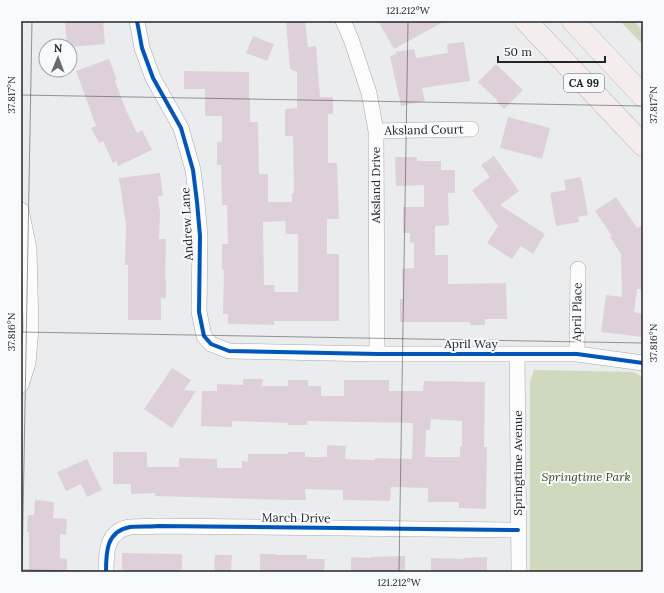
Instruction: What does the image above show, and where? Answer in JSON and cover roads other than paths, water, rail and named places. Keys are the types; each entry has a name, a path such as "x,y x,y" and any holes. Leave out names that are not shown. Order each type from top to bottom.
{"highway":[{"name":"CA 99","path":"526,21 643,145"},
{"name":"CA 99","path":"573,21 643,96"}],"street":[{"name":"Andrew Lane","path":"137,21 142,48 153,78 181,128 193,170 200,236 199,312 204,336 211,344 228,351 299,352"},
{"name":"Aksland Drive","path":"343,21 351,39 369,93 376,130 377,354"},
{"name":"Aksland Court","path":"376,130 472,129"},
{"path":"21,210 28,249 31,329 28,363 21,385"},
{"name":"April Place","path":"577,354 578,269"},
{"name":"April Way","path":"299,352 377,354 577,354 643,363"},
{"name":"Springtime Avenue","path":"517,354 519,572"},
{"name":"March Drive","path":"106,572 106,554 112,537 116,532 128,527 158,526 518,530"}],"park label":[{"name":"Springtime Park","path":"586,477"}]}
